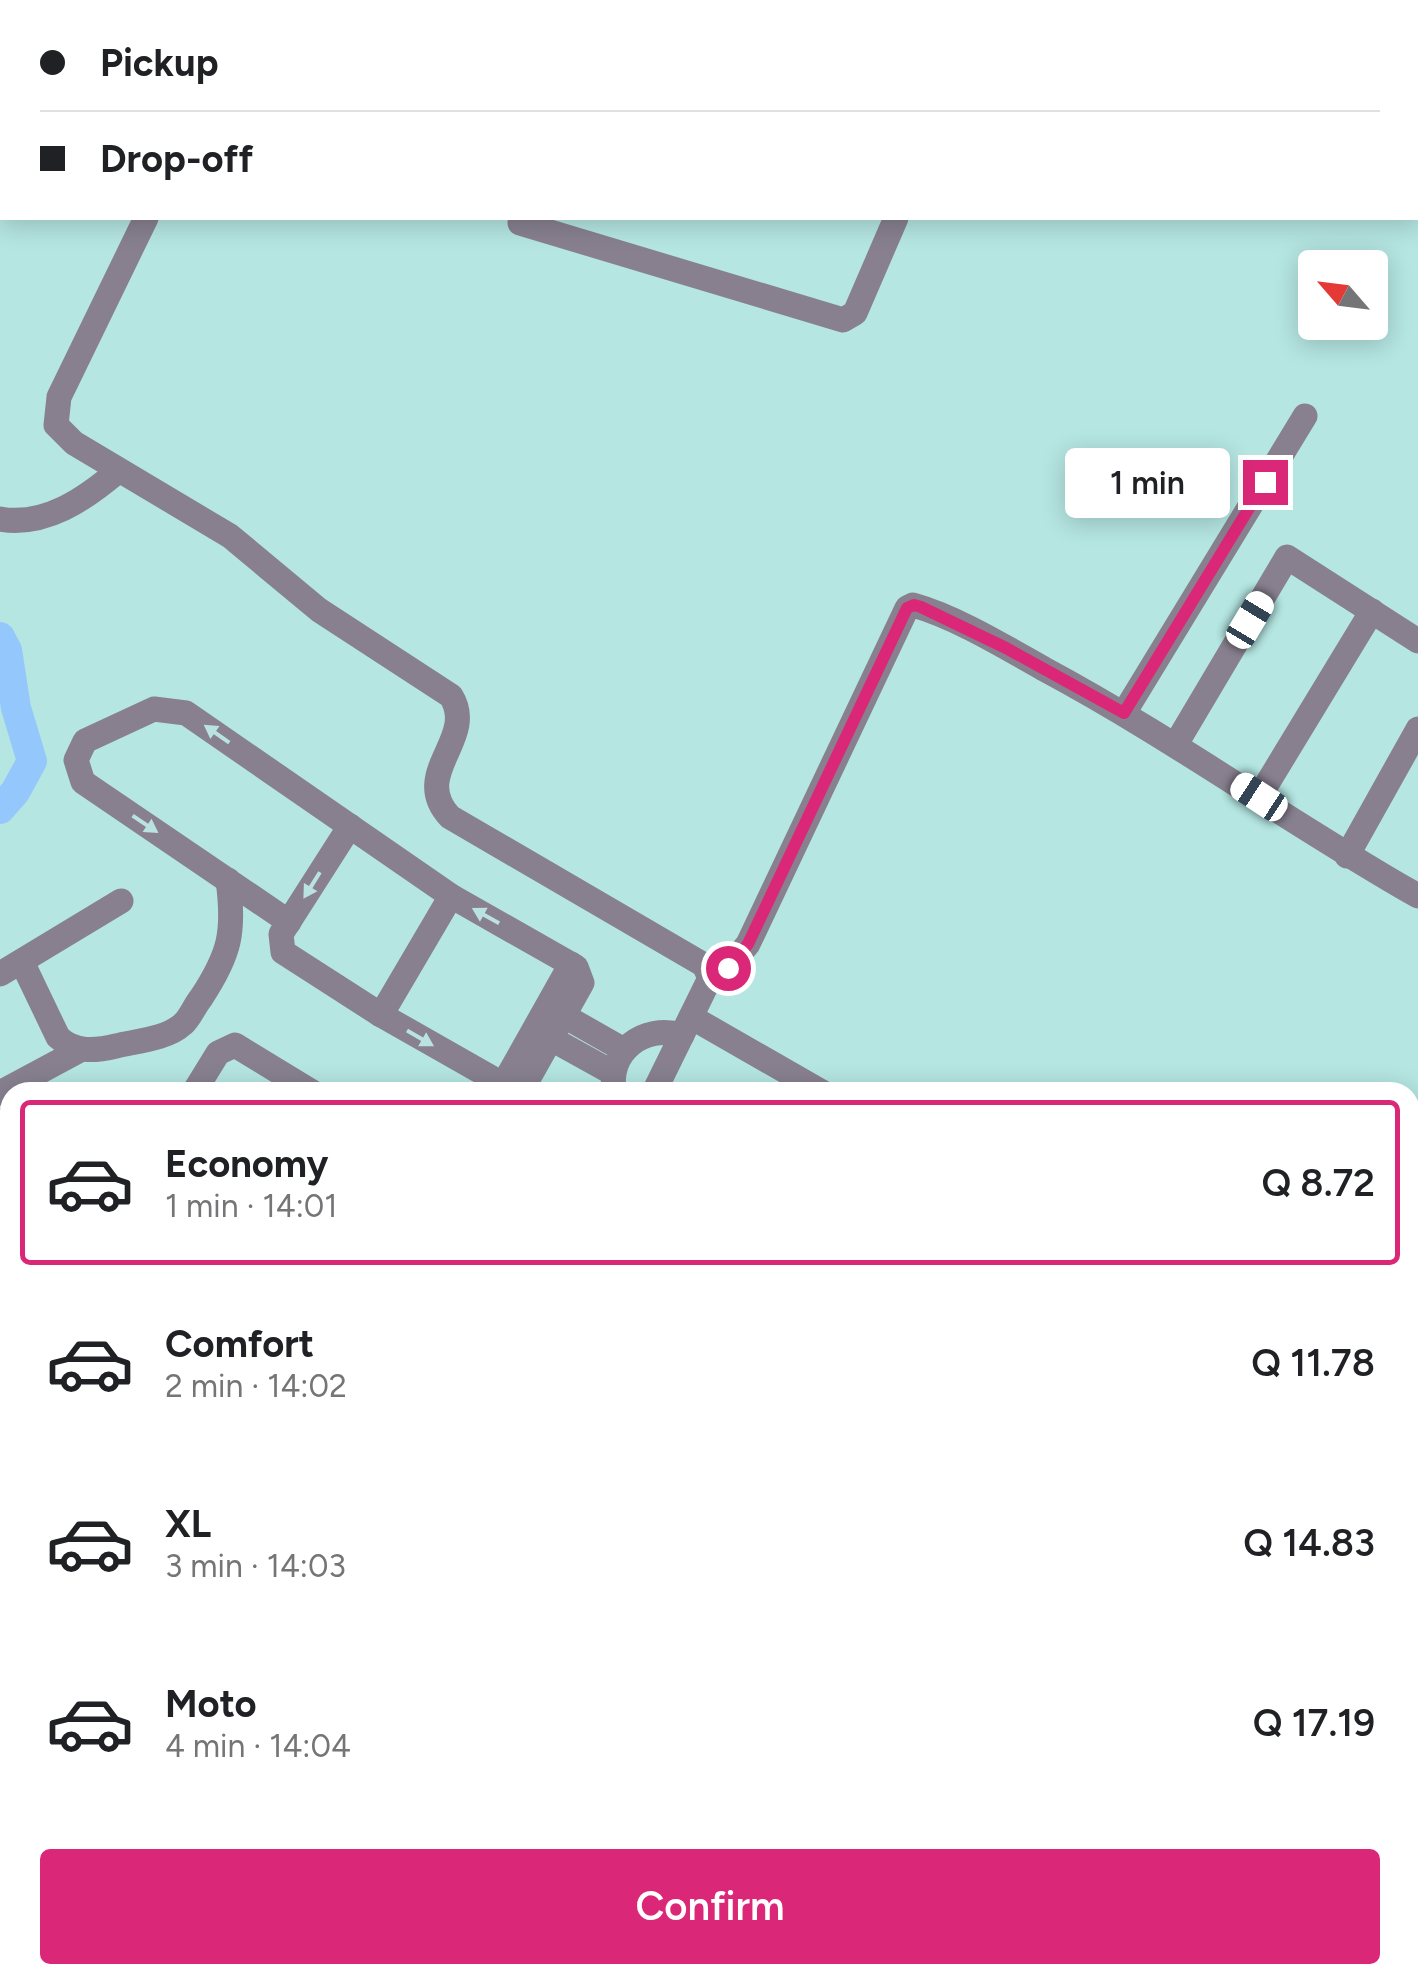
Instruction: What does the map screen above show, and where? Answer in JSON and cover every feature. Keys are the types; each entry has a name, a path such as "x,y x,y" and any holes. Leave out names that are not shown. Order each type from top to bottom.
{"street":[{"path":"145,220 59,397 56,425 74,443 118,472 230,536 319,610 451,696 458,710 458,724 436,787 439,803 450,817 695,957 710,978"},
{"path":"520,223 844,320 855,313 895,220"},
{"path":"1124,713 1305,416"},
{"path":"0,519 32,520 86,498 118,472"},
{"path":"1176,744 1287,558 1418,640"},
{"path":"659,1082 710,978 728,968 748,944 907,608 914,605 1124,713 1347,856 1418,896"},
{"path":"1259,797 1372,612"},
{"path":"289,922 83,782 76,760 85,741 154,709 180,710 451,896 571,964 582,983 549,1023 517,1082"},
{"path":"1347,856 1418,729"},
{"path":"350,826 280,940 287,956 496,1082"},
{"path":"121,901 11,968 58,1037 80,1050 152,1038 182,1024 219,970 230,942 233,917 228,880"},
{"path":"381,1015 451,896"},
{"path":"549,1023 617,1072 646,1034 687,1026 802,1082"},
{"path":"200,1082 218,1053 236,1046 295,1082"},
{"path":"22,1082 80,1050"}],"waterway":[{"path":"0,637 7,650 16,708 32,761 15,792 0,809"}],"route":[{"path":"728,968 748,944 907,608 921,607 1006,648 1124,713 1265,482"}]}
